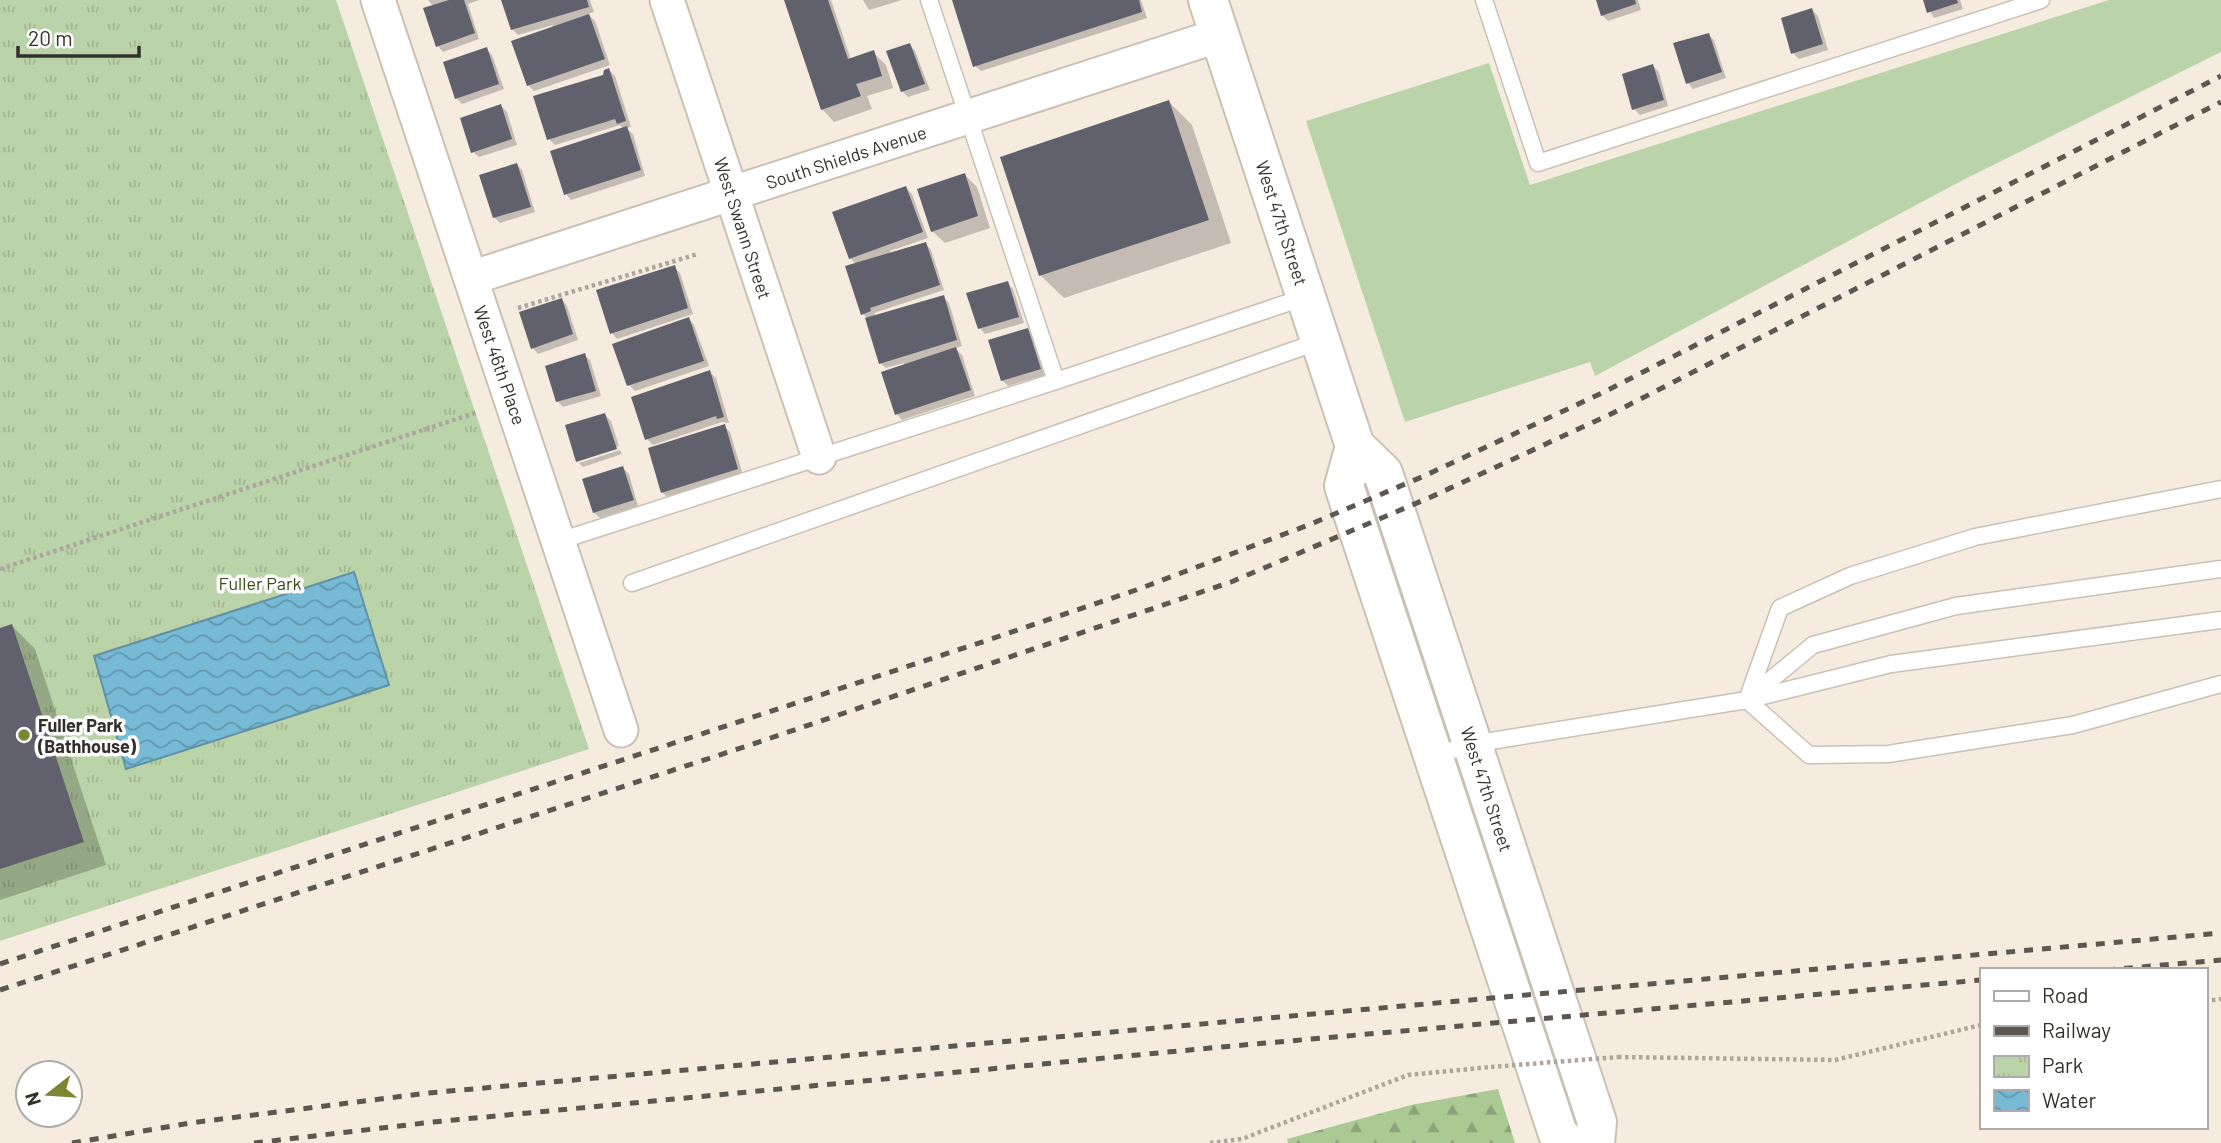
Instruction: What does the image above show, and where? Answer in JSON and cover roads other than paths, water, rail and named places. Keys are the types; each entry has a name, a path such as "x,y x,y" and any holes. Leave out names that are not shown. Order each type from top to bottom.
{"main road":[{"name":"West 47th Street","path":"1214,18 1354,446 1383,473 1597,1122 1595,1143"},
{"path":"1354,446 1344,486 1558,1134 1567,1143"}],"street":[{"name":"West 46th Place","path":"378,0 621,730"},
{"name":"West Swann Street","path":"667,0 819,457"},
{"name":"South Shields Avenue","path":"471,278 968,118 1214,18"}],"lane":[{"path":"929,0 1056,381"},
{"path":"1484,0 1538,163 2040,0"},
{"path":"559,541 1056,381 1306,296"},
{"path":"632,583 1320,341"},
{"path":"1747,700 1780,608 1850,576 1975,537 2221,489"},
{"path":"1747,700 1813,645 1956,606 2221,569"},
{"path":"1434,756 1472,744 1747,700 1891,664 2221,620"},
{"path":"1747,700 1809,755 1888,754 2073,725 2221,684"}],"water":[{"path":"354,572 389,685 126,769 94,656"}],"railway":[{"path":"0,964 985,641 1136,590 1311,524 1424,476 1604,392 2221,76"},
{"path":"0,990 747,746 1231,582 1431,497 1613,413 2221,102"},
{"path":"72,1143 190,1123 428,1093 2221,933"},
{"path":"2129,968 2221,960"},
{"path":"254,1143 433,1122 1221,1047 1980,980"}],"place":[{"name":"Fuller Park (Bathhouse)","path":"24,735"}],"park label":[{"name":"Fuller Park","path":"260,583"}]}
